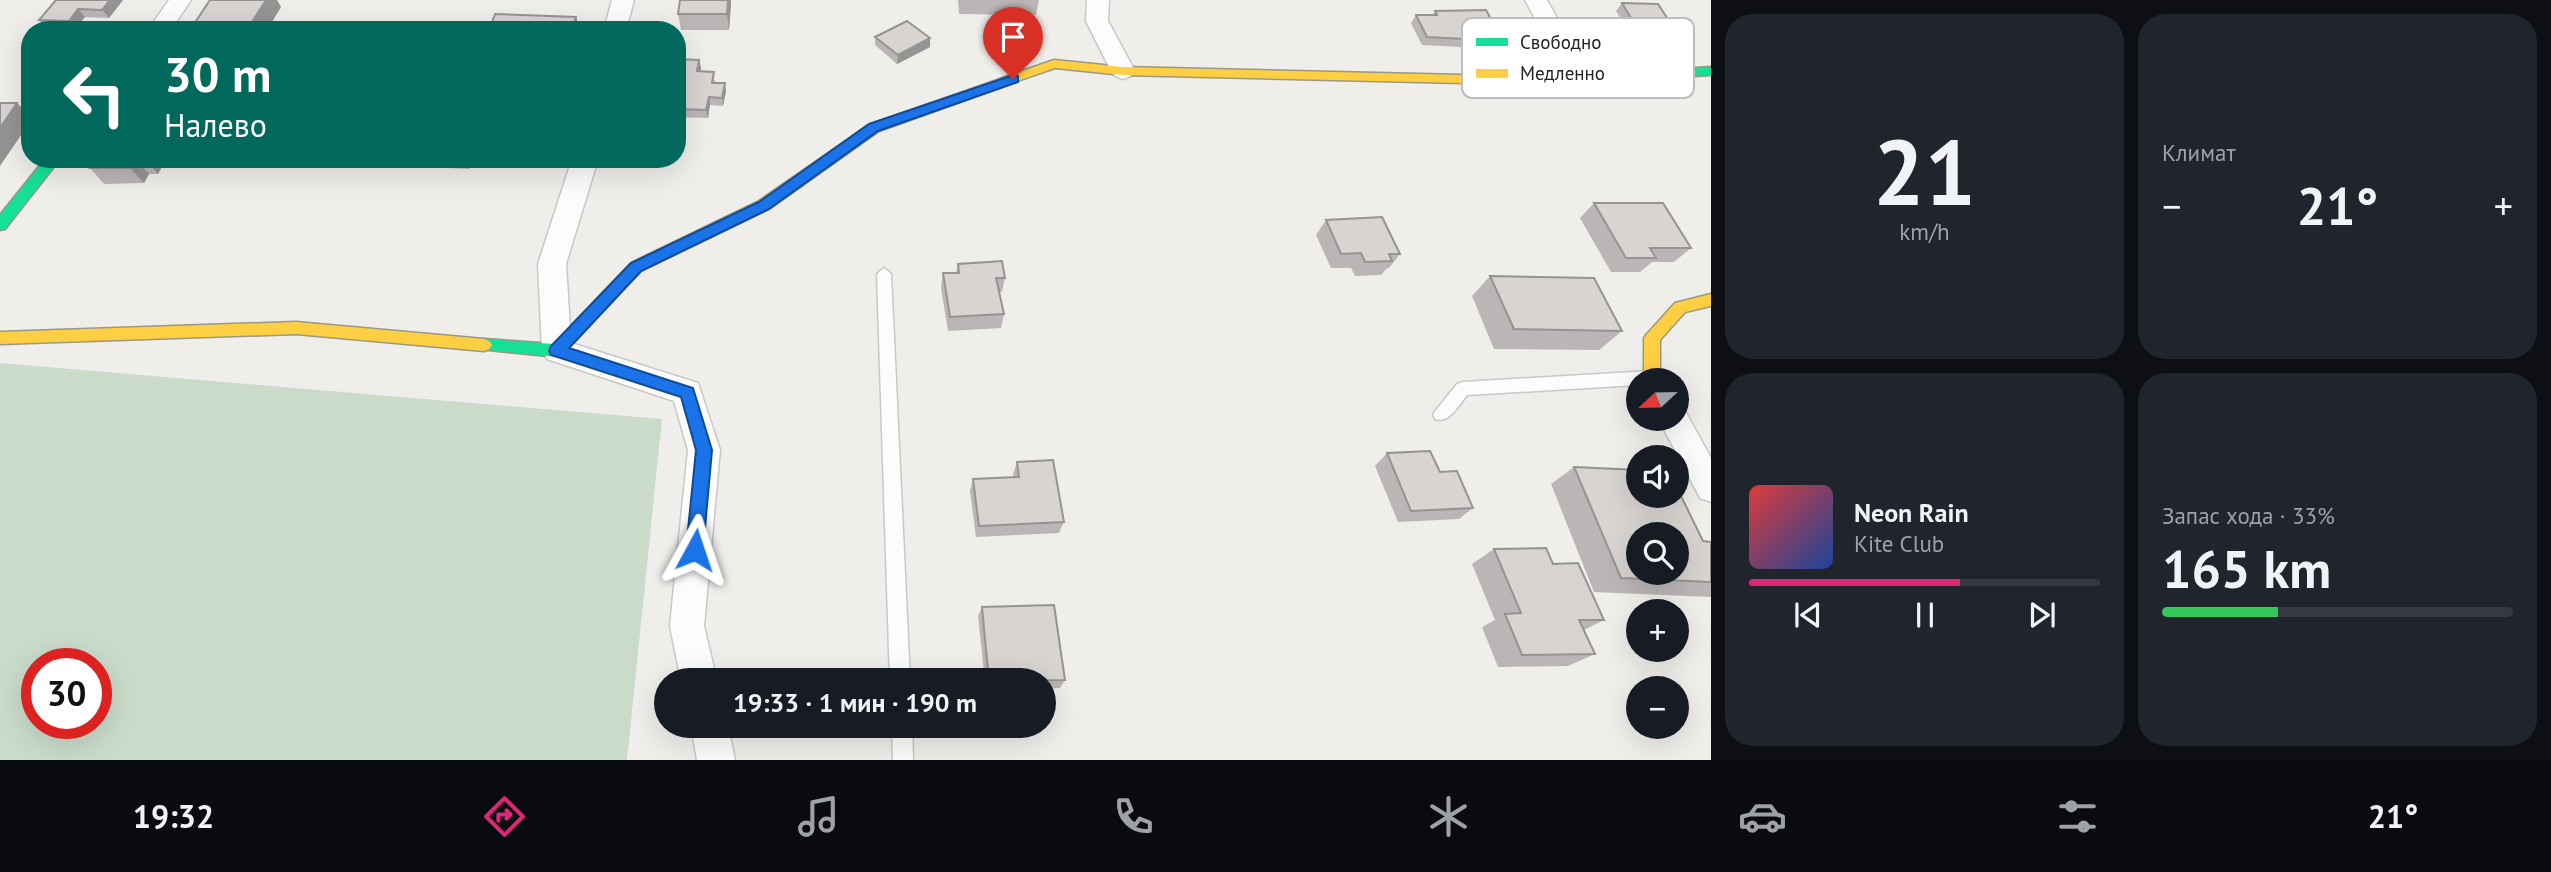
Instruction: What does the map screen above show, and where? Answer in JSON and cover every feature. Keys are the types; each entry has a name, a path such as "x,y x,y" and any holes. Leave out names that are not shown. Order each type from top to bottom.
{"street":[{"path":"165,21 180,0"},
{"path":"617,21 623,0"},
{"path":"1098,0 1097,21 1123,71"},
{"path":"1536,0 1546,18"},
{"path":"557,351 636,267 764,205 874,128 1054,64 1123,71 1462,79"},
{"path":"0,225 47,168"},
{"path":"557,351 552,264 582,168"},
{"path":"1652,368 1651,338 1680,307 1711,300"},
{"path":"0,338 296,328 557,351 687,392 704,450 687,626 696,668"},
{"path":"1680,431 1711,488"},
{"path":"711,738 716,760"}],"lane":[{"path":"884,274 899,668"},
{"path":"1441,414 1464,389 1626,380"},
{"path":"902,738 903,760"}],"green space":[{"path":"0,363 662,419 627,760 0,760"}],"building":[{"path":"56,0 110,0 102,10 78,9 69,21 39,20"},
{"path":"210,0 266,0 253,21 196,21"},
{"path":"680,0 728,0 727,14 678,14"},
{"path":"1622,3 1658,4 1667,18 1631,18"},
{"path":"1486,10 1490,18 1462,18 1462,39 1427,37 1416,15 1437,15 1435,11"},
{"path":"495,14 576,17 574,21 492,21"},
{"path":"907,21 930,38 898,55 875,37"},
{"path":"686,59 699,60 697,71 714,72 712,83 725,83 722,98 709,97 706,110 686,109"},
{"path":"0,103 17,103 0,128"},
{"path":"1594,203 1663,203 1691,248 1650,248 1656,258 1626,258"},
{"path":"1382,217 1400,254 1389,254 1392,261 1365,262 1361,253 1341,254 1326,220"},
{"path":"1002,261 1005,278 996,278 1004,314 950,317 943,273 959,273 958,264"},
{"path":"1490,276 1594,278 1622,331 1514,329"},
{"path":"1430,451 1440,472 1457,471 1473,508 1411,511 1387,453"},
{"path":"1053,460 1064,522 979,526 973,479 1019,477 1017,462"},
{"path":"1574,467 1626,469 1626,508 1687,508 1703,541 1711,542 1711,582 1689,581 1689,522 1626,522 1626,578 1621,578"},
{"path":"1546,548 1553,564 1578,563 1604,620 1579,620 1595,654 1522,655 1505,614 1521,613 1494,549"},
{"path":"1054,605 1065,680 1056,680 1056,668 988,668 982,607"}],"traffic: fast":[{"path":"1694,72 1711,71"},
{"path":"484,345 557,351 636,267 764,205 874,128 1006,81"},
{"path":"0,225 46,168"}],"traffic: slow":[{"path":"1006,81 1054,64 1123,71 1462,79"},
{"path":"1652,368 1652,338 1680,307 1711,300"},
{"path":"0,338 296,328 484,345"}],"route":[{"path":"695,550 704,450 687,392 557,351 636,267 764,205 874,128 1013,79"}]}
